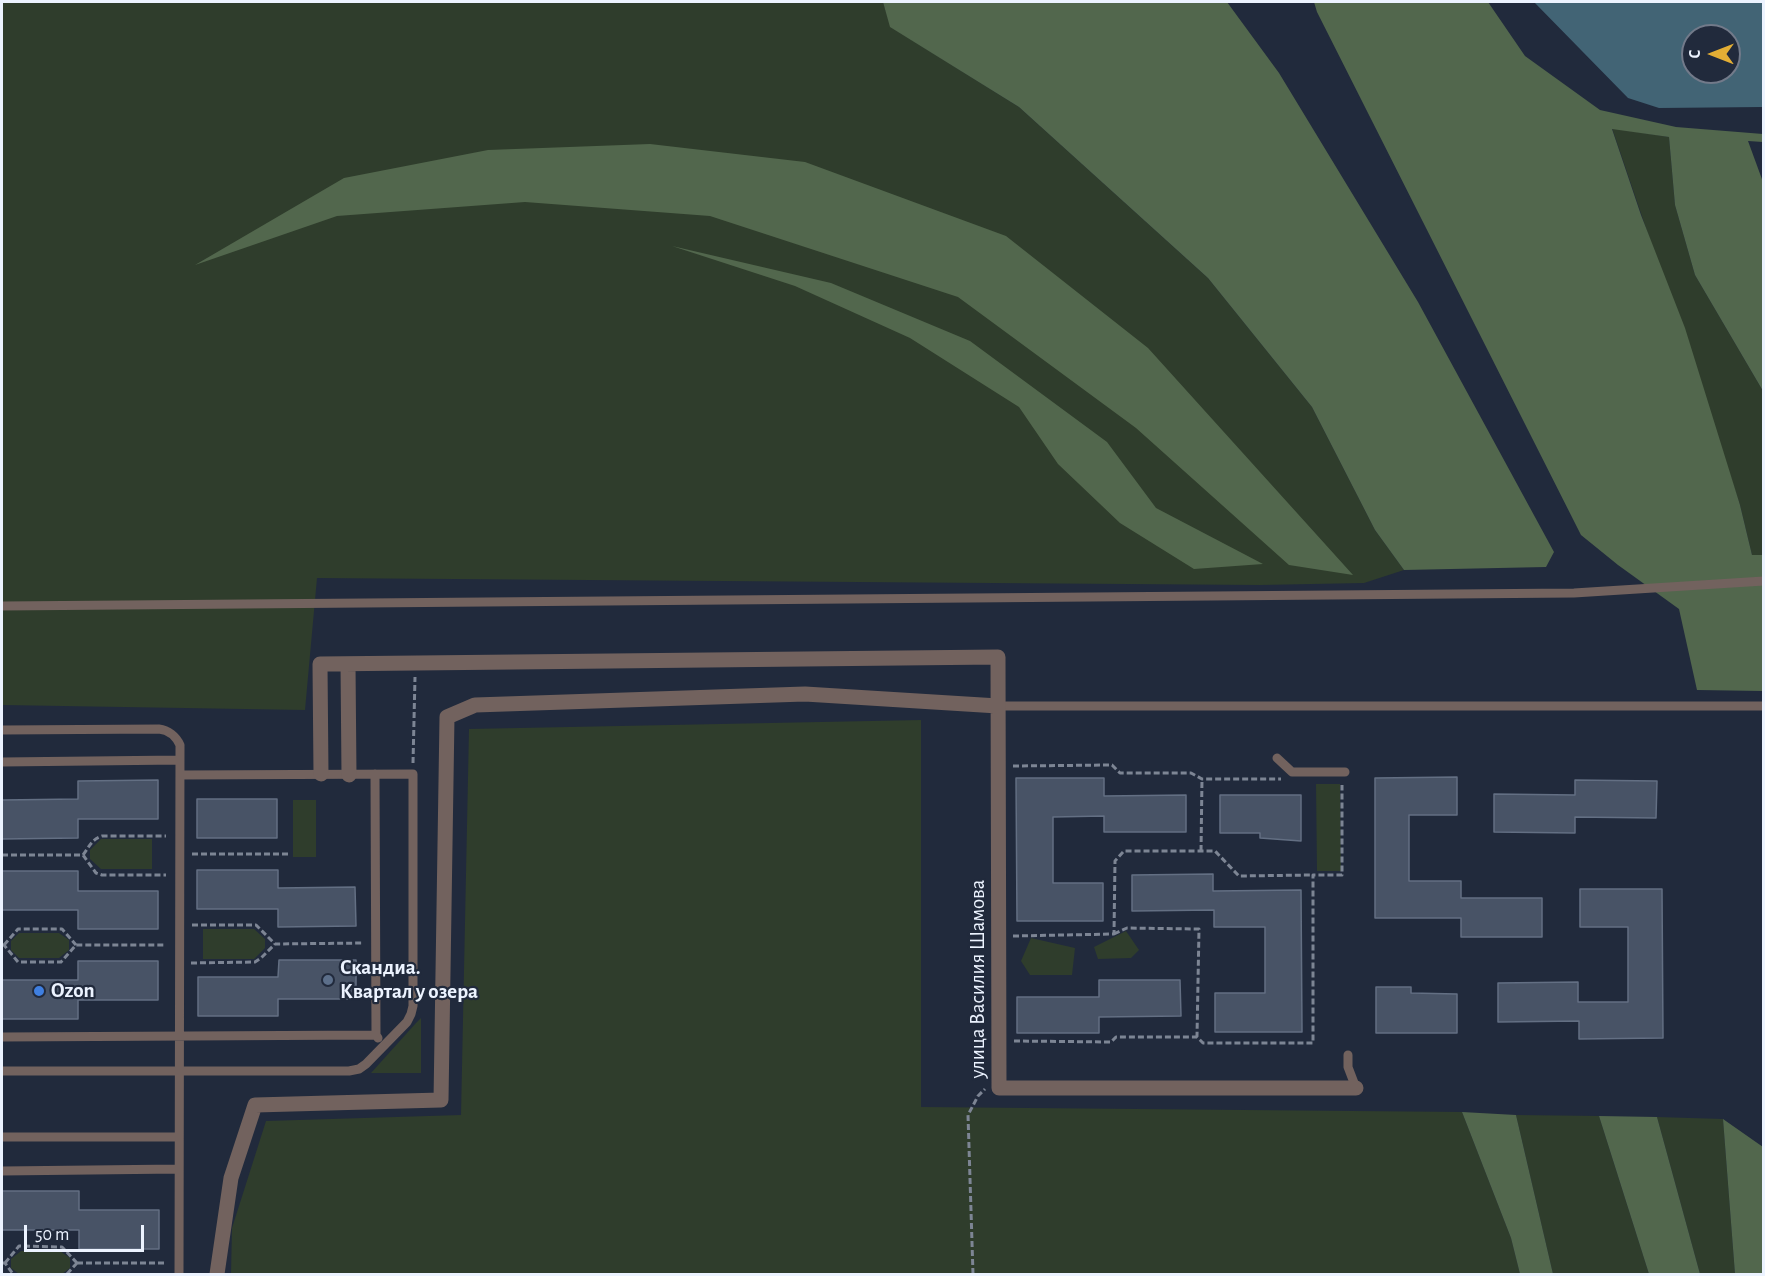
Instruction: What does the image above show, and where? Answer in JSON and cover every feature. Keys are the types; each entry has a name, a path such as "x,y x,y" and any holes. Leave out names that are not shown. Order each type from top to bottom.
{"street":[{"name":"улица Василия Шамова","path":"348,664 998,657 999,1088 1356,1088"},
{"path":"321,774 320,664 348,664 349,775"},
{"path":"217,1275 231,1178 255,1105 441,1100 447,717 476,705 805,694 998,706"}],"lane":[{"path":"2,606 1574,592 1764,581"},
{"path":"998,706 1764,706"},
{"path":"2,730 164,730 174,735 180,745 179,1275"},
{"path":"1277,758 1292,772 1344,775"},
{"path":"2,762 180,760"},
{"path":"375,774 376,1035 384,1046"},
{"path":"2,1071 349,1071 359,1069 407,1022 413,1006 413,774 180,775"},
{"path":"2,1037 376,1035"},
{"path":"1348,1055 1348,1066 1356,1088"},
{"path":"2,1137 179,1137"},
{"path":"2,1170 179,1169"}],"path":[{"path":"1011,766 1112,765 1120,773 1191,773 1202,779 1284,779"},
{"path":"1114,934 1115,861 1124,851 1215,851 1239,876 1342,874 1344,775"},
{"path":"1202,779 1202,851"},
{"path":"83,855 92,842 102,836 166,836"},
{"path":"188,854 288,854"},
{"path":"2,855 83,855"},
{"path":"83,855 96,873 102,875 166,875"},
{"path":"1011,1041 1111,1042 1116,1037 1197,1037 1203,1043 1313,1043 1313,875"},
{"path":"188,925 256,925 275,944"},
{"path":"76,945 62,929 46,928 18,928 3,945 18,962 61,962 76,945 166,945"},
{"path":"1009,936 1114,934 1127,928 1199,929 1197,1037"},
{"path":"188,963 255,962 275,944 369,943"},
{"path":"973,1275 968,1116 978,1096 990,1085"},
{"path":"13,1275 3,1263 15,1249 23,1246 62,1247 76,1263 167,1263"},
{"path":"68,1275 76,1263"}],"green space":[{"path":"2,2 883,2 891,27 1019,107 1208,278 1312,407 1375,530 1404,570 1364,583 1260,585 317,578 305,710 2,705"},
{"path":"883,2 1227,2 1279,73 1418,302 1554,552 1546,567 1404,570 1375,530 1312,407 1208,278 1019,107 890,27"},
{"path":"1314,2 1488,2 1525,56 1600,110 1676,127 1763,134 1763,142 1748,141 1763,182 1763,391 1695,275 1675,205 1669,137 1612,129 1641,215 1685,328 1740,505 1752,555 1763,555 1763,691 1697,690 1679,609 1581,535"},
{"path":"1612,128 1669,137 1675,205 1695,275 1763,391 1763,555 1752,555 1740,505"},
{"path":"650,144 805,162 1006,236 1148,348 1353,575 1289,565 1136,428 958,297 710,216 525,202 337,216 195,265 344,178 488,150"},
{"path":"672,246 831,283 970,341 1107,442 1156,508 1263,564 1194,569 1120,523 1058,464 1019,407 910,338 795,286"},
{"path":"921,720 921,1107 1462,1112 1511,1238 1520,1274 231,1274 232,1228 266,1121 461,1115 469,729"},
{"path":"1316,784 1340,784 1341,871 1317,871"},
{"path":"293,800 316,800 316,857 293,857"},
{"path":"101,839 152,839 152,869 101,869 90,859 90,850"},
{"path":"203,929 254,929 265,939 265,948 254,959 203,959"},
{"path":"1126,931 1139,950 1131,958 1098,959 1094,947"},
{"path":"19,933 59,933 69,940 69,950 59,958 19,958 11,950 11,941"},
{"path":"1031,938 1075,948 1072,975 1030,975 1021,961"},
{"path":"421,1018 421,1073 371,1073 416,1023"},
{"path":"1462,1112 1516,1115 1553,1274 1520,1274 1511,1238"},
{"path":"1516,1115 1599,1116 1649,1274 1553,1274"},
{"path":"1599,1116 1657,1117 1700,1274 1649,1274"},
{"path":"1657,1117 1723,1119 1735,1274 1700,1274"},
{"path":"1723,1119 1763,1147 1763,1274 1735,1274"},
{"path":"21,1251 60,1251 70,1258 70,1268 62,1274 19,1274 11,1268 11,1259"}],"water":[{"path":"1534,2 1763,2 1763,107 1659,108 1628,98"}],"building":[{"path":"1457,777 1457,815 1409,815 1409,881 1461,881 1461,898 1542,898 1542,937 1461,937 1461,918 1375,918 1375,778"},
{"path":"1016,778 1104,778 1104,796 1186,795 1186,832 1104,832 1104,816 1053,817 1053,883 1103,883 1103,921 1017,921"},
{"path":"158,780 158,819 78,819 78,838 2,839 2,800 78,799 78,781"},
{"path":"1575,780 1657,781 1656,818 1575,817 1575,833 1494,832 1494,794 1575,795"},
{"path":"1220,795 1301,795 1301,841 1260,838 1260,833 1220,833"},
{"path":"197,799 277,799 277,838 197,838"},
{"path":"197,870 278,870 278,888 355,887 356,926 278,927 278,909 197,909"},
{"path":"2,871 78,871 78,891 158,891 158,929 78,929 78,910 2,910"},
{"path":"1213,874 1213,891 1301,890 1302,1032 1215,1032 1215,993 1265,993 1265,927 1214,927 1214,910 1132,911 1132,875"},
{"path":"1580,889 1662,889 1663,1038 1579,1039 1579,1021 1498,1022 1498,983 1578,982 1578,1002 1628,1002 1628,927 1580,927"},
{"path":"279,960 356,960 356,999 278,999 278,1016 198,1016 198,977 278,977"},
{"path":"78,961 158,961 158,1000 78,1000 78,1019 2,1019 2,980 78,980"},
{"path":"1099,980 1180,980 1181,1016 1099,1017 1099,1033 1017,1033 1017,997 1099,997"},
{"path":"1376,987 1411,987 1411,993 1457,994 1457,1033 1376,1033"},
{"path":"2,1191 79,1191 79,1210 159,1210 159,1249 79,1249 79,1230 2,1230"}],"place":[{"name":"Скандиа. Квартал у озера","path":"328,980"},
{"name":"Ozon","path":"39,991"}]}
